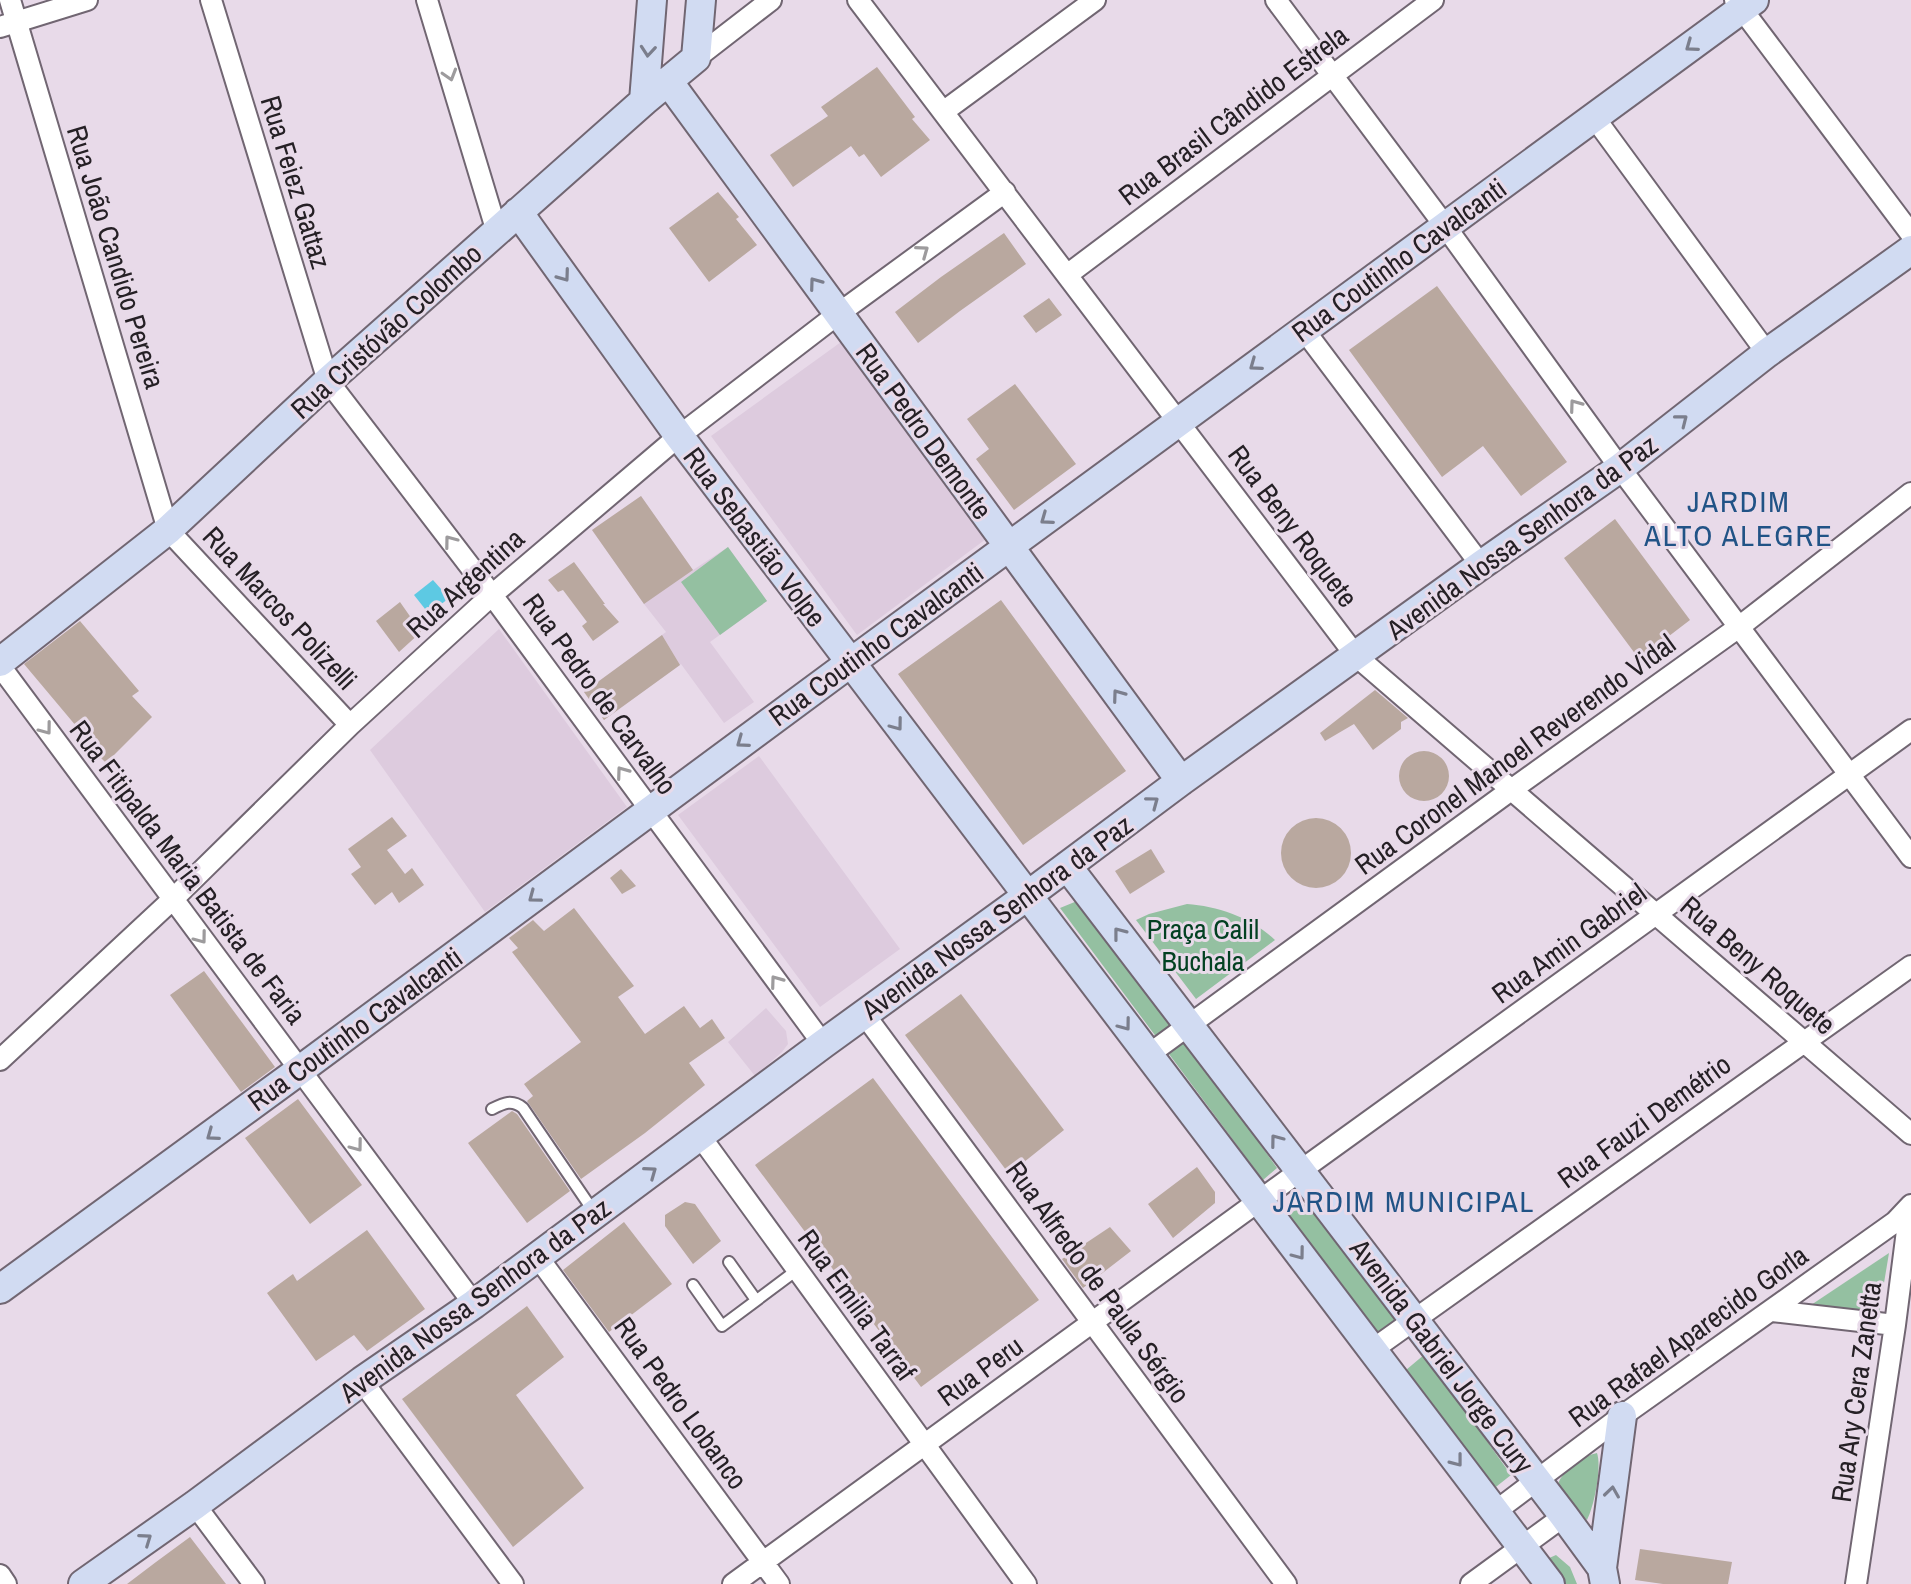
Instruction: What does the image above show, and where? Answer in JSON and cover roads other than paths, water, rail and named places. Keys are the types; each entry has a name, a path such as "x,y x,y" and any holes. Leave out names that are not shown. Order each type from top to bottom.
{"main road":[{"path":"644,101 652,0"},
{"path":"696,58 701,0"},
{"name":"Rua Coutinho Cavalcanti","path":"0,1289 1594,117 1743,3"},
{"name":"Rua Cristóvão Colombo","path":"0,664 168,530 328,381 696,58"},
{"name":"Rua Pedro Demonte","path":"668,81 1181,781"},
{"name":"Rua Sebastião Volpe","path":"518,212 679,436 1027,896"},
{"name":"Avenida Nossa Senhora da Paz","path":"83,1584 362,1381 474,1304 1181,781 1620,468 1767,353 1911,250"},
{"name":"Avenida Gabriel Jorge Cury","path":"1067,866 1537,1480 1603,1576"},
{"name":"Avenida Gabriel Jorge Cury","path":"1027,896 1550,1584"},
{"path":"1603,1576 1622,1416"}],"street":[{"name":"Rua João Candido Pereira","path":"10,0 8,25 168,530"},
{"path":"8,25 87,0"},
{"name":"Rua Feiez Gattaz","path":"211,0 328,381"},
{"path":"427,0 497,232"},
{"name":"Rua Cristóvão Colombo","path":"696,58 771,0"},
{"name":"Rua Beny Roquete","path":"858,0 1356,656 1911,1134"},
{"path":"943,112 1095,0"},
{"path":"1276,0 1911,857"},
{"name":"Rua Brasil Cândido Estrela","path":"1067,275 1433,0"},
{"path":"1743,3 1911,234"},
{"path":"1594,117 1767,353"},
{"name":"Rua Argentina","path":"0,1060 173,899 350,725 492,595 679,436 1005,192"},
{"path":"1304,330 1481,565"},
{"name":"Rua Pedro de Carvalho","path":"328,381 492,595 823,1044"},
{"name":"Rua Coronel Manoel Reverendo Vidal","path":"1148,1055 1739,627 1911,493"},
{"name":"Rua Marcos Polizelli","path":"168,530 350,725"},
{"name":"Rua Fitipalda Maria Batista de Faria","path":"0,664 474,1304"},
{"name":"Rua Amin Gabriel","path":"1259,1201 1911,730"},
{"name":"Rua Fauzi Demétrio","path":"1372,1350 1911,966"},
{"name":"Rua Alfredo de Paula Sérgio","path":"864,1014 1286,1584"},
{"name":"Rua Emilia Tarraf","path":"700,1136 1026,1584"},
{"name":"Rua Peru","path":"733,1584 1259,1201"},
{"name":"Rua Rafael Aparecido Gorla","path":"1496,1511 1622,1416 1895,1222 1911,1206"},
{"name":"Rua Ary Cera Zanetta","path":"1856,1584 1911,1206"},
{"name":"Rua Pedro Lobanco","path":"537,1256 779,1584"},
{"path":"1772,1311 1895,1325"},
{"path":"362,1381 513,1584"},
{"path":"195,1505 254,1584"},
{"path":"1471,1584 1564,1516"},
{"path":"0,1575 6,1584"}],"lane":[{"path":"492,1109 507,1102 517,1103 523,1108 595,1213"},
{"path":"729,1262 756,1300"},
{"path":"693,1285 722,1326 797,1270"}],"water":[{"path":"433,580 449,598 429,614 414,595"}],"district":[{"name":"JARDIM ALTO ALEGRE","path":"1739,519"},
{"name":"JARDIM MUNICIPAL","path":"1404,1202"}],"park label":[{"name":"Praça Calil Buchala","path":"1203,945"}]}
